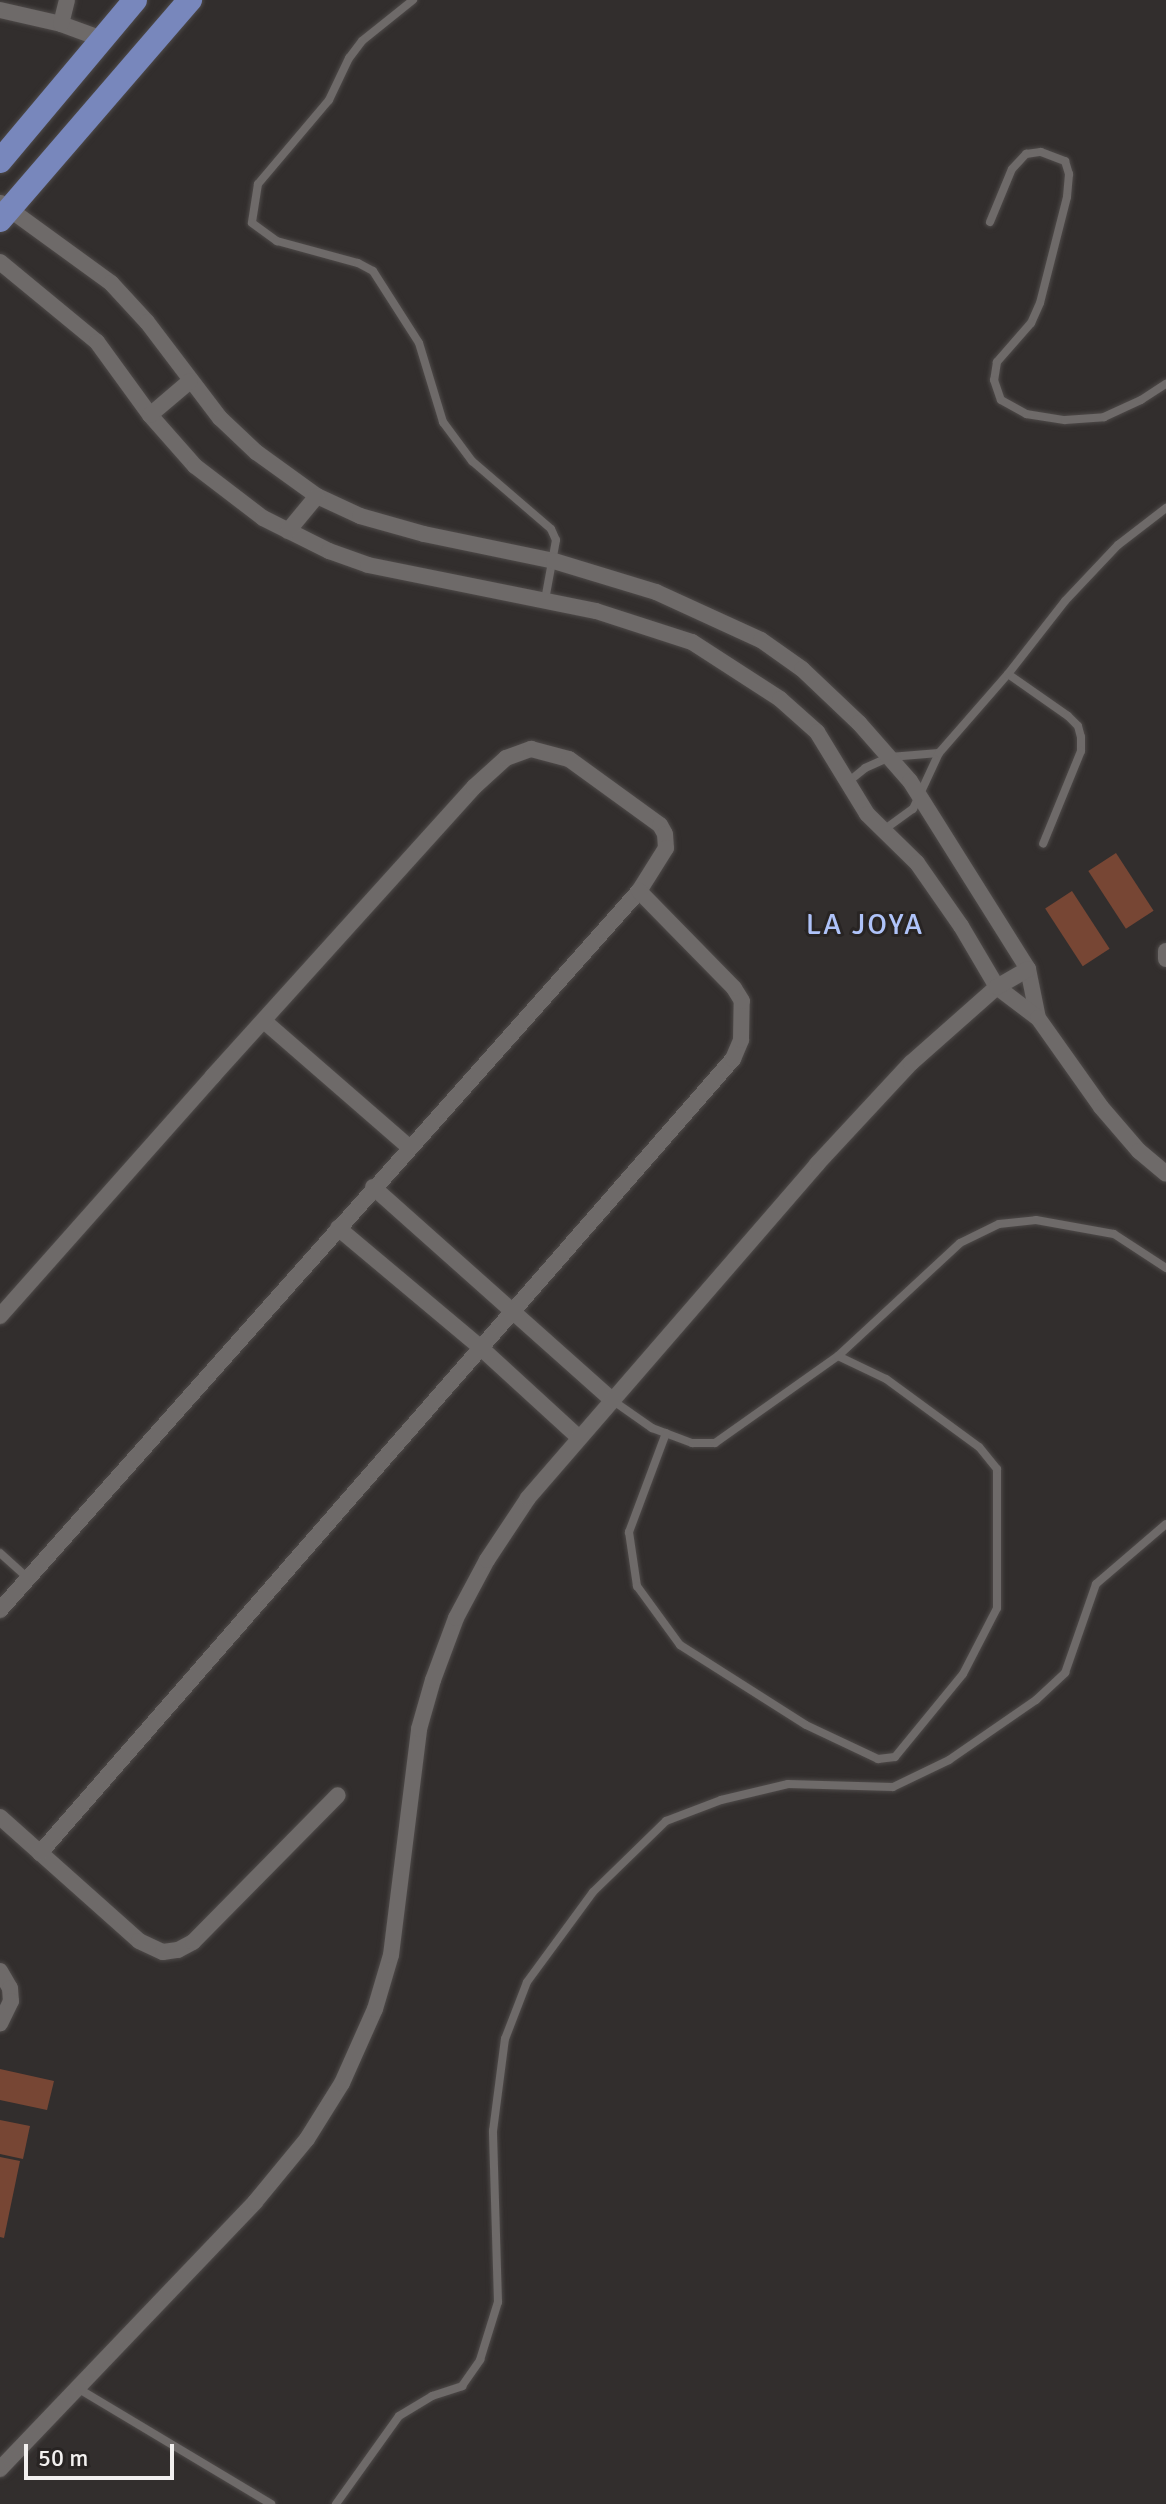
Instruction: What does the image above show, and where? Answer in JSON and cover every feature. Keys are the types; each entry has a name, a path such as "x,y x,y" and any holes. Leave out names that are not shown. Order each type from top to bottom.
{"main road":[{"path":"0,161 135,0"},
{"path":"3,211 190,0"}],"street":[{"path":"61,24 67,0"},
{"path":"0,10 61,24 102,39"},
{"path":"3,211 111,283 147,322 220,418 256,452 317,496 360,516 424,534 554,561 656,592 761,640 802,669 890,757 921,797 1028,969 1038,1018"},
{"path":"0,262 97,342 150,415 195,466 241,502 288,531 368,565 545,600 692,642 740,670 817,732 867,814 917,863 961,926 997,987 1038,1018 1101,1107 1139,1151 1166,1174"},
{"path":"150,415 190,381"},
{"path":"288,531 317,496"},
{"path":"0,1316 474,787 506,758 531,749 569,759 660,825 665,834 666,848 639,891 0,1610"},
{"path":"40,1853 733,1059 741,1040 742,1001 734,988 639,891"},
{"path":"1166,951 1166,959"},
{"path":"0,2469 255,2202 307,2139 342,2083 375,2009 391,1955 419,1729 433,1680 456,1618 487,1560 528,1498 807,1175 901,1074 997,987 1028,969"},
{"path":"264,1021 409,1147"},
{"path":"373,1187 611,1399"},
{"path":"338,1228 481,1348 578,1437"},
{"path":"0,1817 139,1941 151,1949 178,1950 193,1942 338,1795"},
{"path":"0,1971 10,1988 11,2001 0,2024"}],"lane":[{"path":"413,0 362,41 349,58 329,100 258,184 252,223 277,241 358,263 373,271 419,343 443,422 472,461 551,529 556,540 545,600"},
{"path":"990,222 1012,169 1026,154 1041,152 1065,161 1069,174 1067,197 1040,303 1031,323 997,362 994,380 1001,400 1026,414 1065,420 1104,417 1166,384"},
{"path":"885,829 905,818 921,797 939,753 1008,674 1065,601 1118,545 1166,508"},
{"path":"1008,674 1068,716 1078,726 1081,737 1081,751 1043,844"},
{"path":"847,782 865,768 890,757 939,753"},
{"path":"611,1399 652,1428 692,1443 715,1443 838,1356 960,1243 999,1224 1036,1220 1114,1234 1166,1268"},
{"path":"666,1433 629,1532 637,1586 680,1645 806,1725 878,1759 895,1757 963,1674 997,1608 997,1469 979,1447 886,1379 838,1356"},
{"path":"336,2504 399,2416 432,2396 462,2386 480,2360 498,2302 493,2131 505,2039 527,1982 593,1892 666,1821 721,1800 788,1784 893,1787 949,1760 1036,1700 1065,1673 1096,1584 1166,1524"},
{"path":"0,1553 28,1578"},
{"path":"79,2389 271,2504"}],"shaded area":[{"path":"1116,853 1154,911 1126,929 1088,871"},
{"path":"1072,891 1110,949 1083,966 1045,908"},
{"path":"0,2069 54,2081 47,2110 0,2100"},
{"path":"0,2120 30,2126 23,2159 0,2154"},
{"path":"0,2157 20,2161 4,2238 0,2237"}],"district":[{"name":"LA JOYA","path":"865,925"}]}
